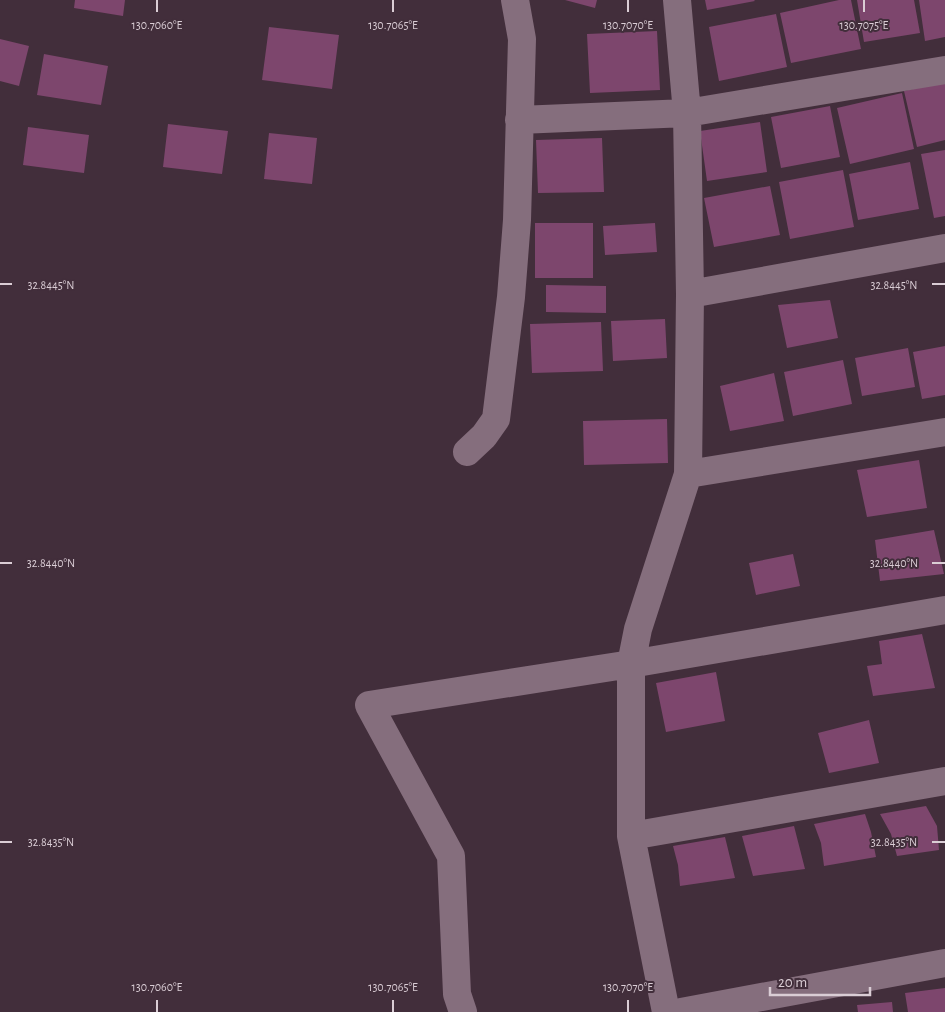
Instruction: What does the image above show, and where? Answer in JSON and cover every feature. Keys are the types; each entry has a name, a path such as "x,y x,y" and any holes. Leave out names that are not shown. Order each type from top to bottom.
{"street":[{"path":"467,452 484,436 496,419 511,297 517,220 522,39 515,0"},
{"path":"666,1012 632,836 632,664 638,629 688,474 690,294 686,113 677,0"},
{"path":"519,120 686,113 945,70"},
{"path":"690,294 945,248"},
{"path":"688,474 945,432"},
{"path":"463,1012 457,994 451,856 369,705 632,664 945,610"},
{"path":"632,836 945,781"},
{"path":"681,1012 945,963"}],"building":[{"path":"75,0 125,0 123,16 74,8"},
{"path":"565,0 597,0 595,8"},
{"path":"705,0 754,0 755,1 707,10"},
{"path":"839,0 851,0 861,49 791,63 780,13"},
{"path":"857,0 914,0 920,33 864,42"},
{"path":"919,0 945,0 945,37 925,41"},
{"path":"776,14 787,67 719,81 709,27"},
{"path":"269,27 339,35 332,89 262,80"},
{"path":"657,31 660,90 590,93 587,34"},
{"path":"0,39 29,46 19,86 0,81"},
{"path":"44,54 108,66 101,105 37,95"},
{"path":"945,82 945,140 917,147 904,91"},
{"path":"902,93 914,149 850,164 837,108"},
{"path":"830,106 840,157 781,168 771,117"},
{"path":"760,122 767,172 707,181 700,131"},
{"path":"168,124 228,131 222,174 163,167"},
{"path":"28,127 89,135 84,173 23,165"},
{"path":"269,133 317,138 312,184 264,179"},
{"path":"602,138 604,192 538,193 536,140"},
{"path":"945,150 945,216 934,218 921,154"},
{"path":"910,162 919,209 858,220 849,174"},
{"path":"843,170 854,227 790,239 779,182"},
{"path":"770,186 780,235 714,247 704,198"},
{"path":"535,223 593,223 593,278 535,278"},
{"path":"655,223 657,252 605,255 603,226"},
{"path":"546,285 606,286 606,313 546,312"},
{"path":"830,300 838,338 787,348 778,305"},
{"path":"665,319 667,358 613,361 611,321"},
{"path":"601,322 603,371 532,373 530,324"},
{"path":"945,346 945,395 922,399 913,352"},
{"path":"908,348 915,387 862,396 855,358"},
{"path":"843,360 852,404 793,416 784,372"},
{"path":"774,373 784,421 730,431 720,386"},
{"path":"667,419 668,463 584,465 583,421"},
{"path":"919,460 927,508 867,517 857,470"},
{"path":"934,530 944,574 880,581 875,540"},
{"path":"793,554 800,586 756,595 749,563"},
{"path":"922,634 935,688 873,696 867,666 882,664 879,641"},
{"path":"716,672 725,721 666,732 656,683"},
{"path":"869,720 879,763 829,773 818,733"},
{"path":"926,806 937,826 939,850 897,856 891,834 880,814"},
{"path":"865,814 876,857 824,866 821,843 814,824"},
{"path":"794,826 805,869 753,876 742,836"},
{"path":"725,837 735,878 680,886 678,865 673,846"},
{"path":"945,988 945,1012 908,1012 905,993"},
{"path":"892,1002 893,1012 858,1012 857,1005"}]}
